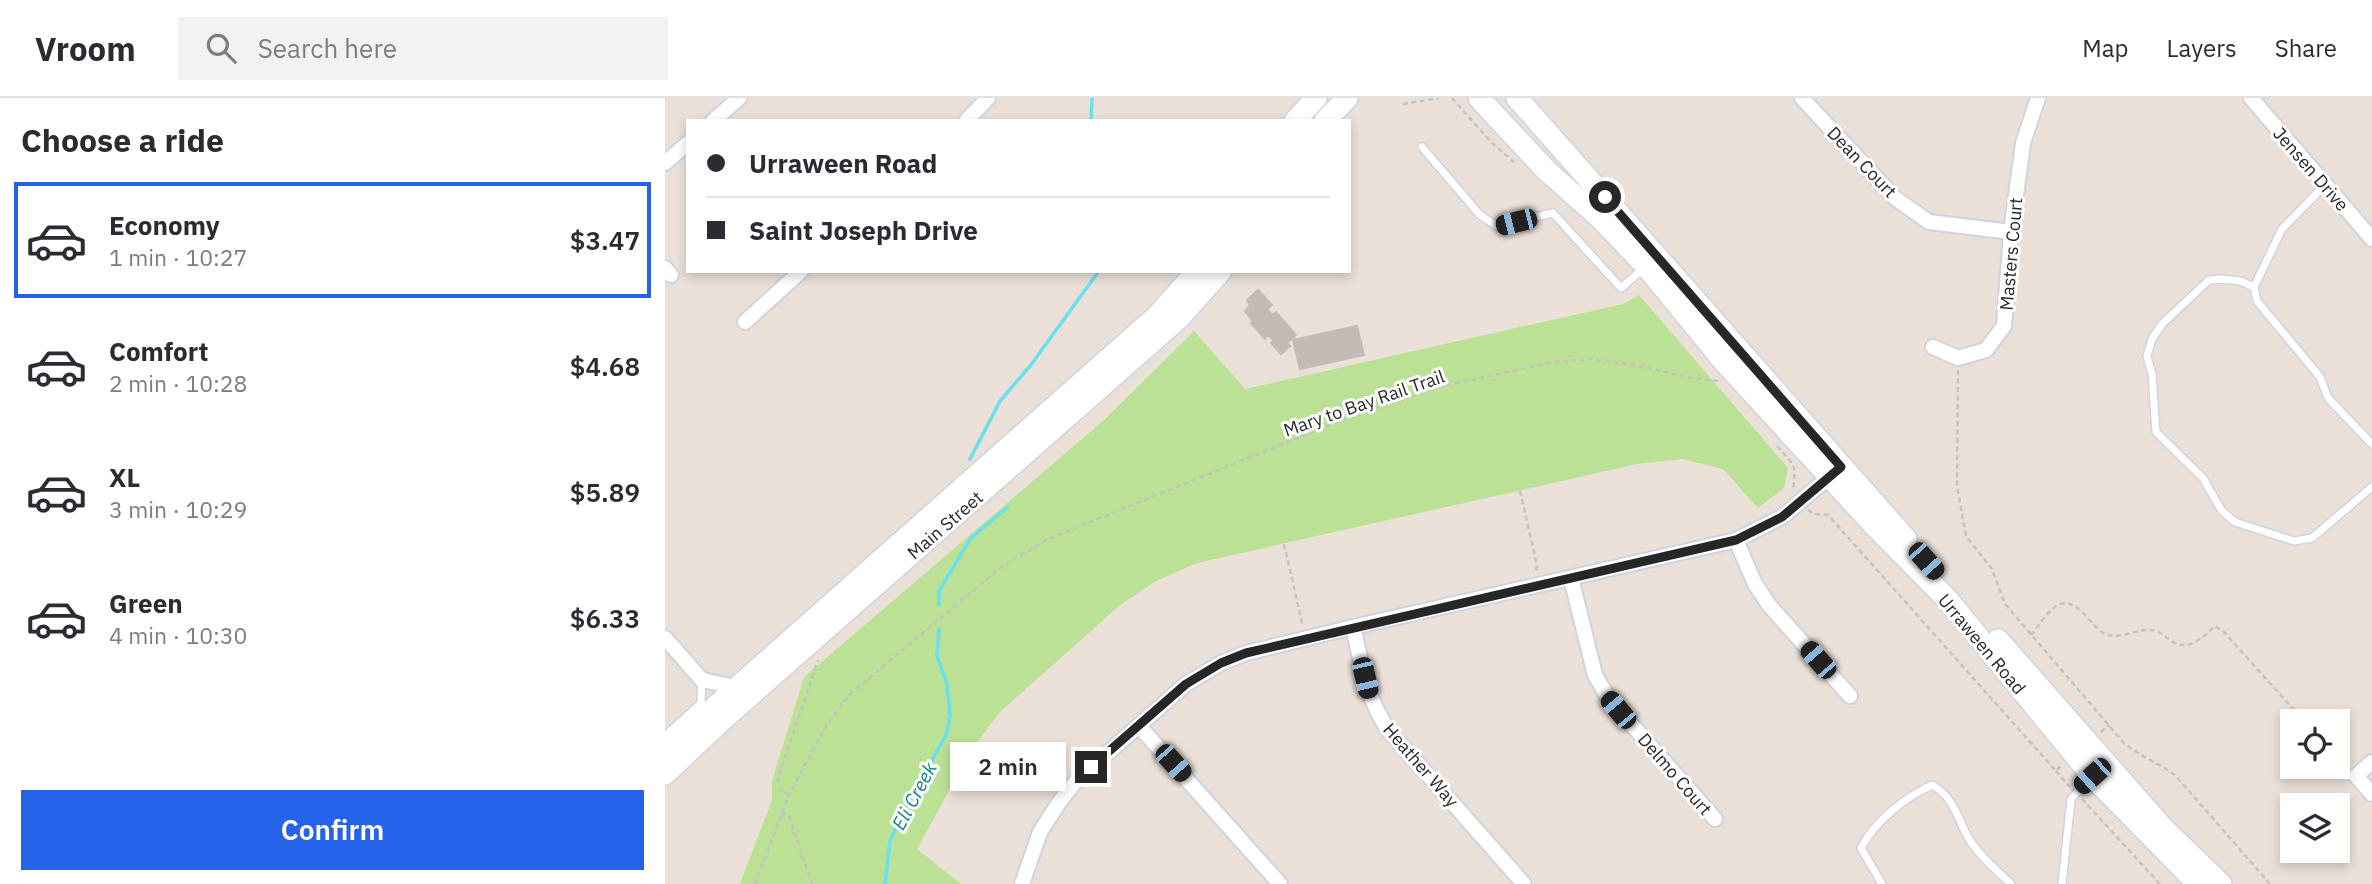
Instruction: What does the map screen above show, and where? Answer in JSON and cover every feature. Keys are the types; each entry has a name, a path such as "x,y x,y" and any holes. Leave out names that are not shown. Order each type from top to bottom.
{"main road":[{"path":"1283,119 1300,98"},
{"path":"1297,119 1316,98"},
{"path":"1327,119 1347,98"},
{"path":"1464,98 1508,147 1546,170"},
{"name":"Urraween Road","path":"1479,98 1546,170 1601,219 1646,266 1726,364 1835,472"},
{"name":"Urraween Road","path":"1517,98 1835,472 2198,884"},
{"name":"Main Street","path":"665,751 719,697 1158,315 1195,273"},
{"name":"Main Street","path":"665,774 720,722 1179,318 1219,273"},
{"name":"Urraween Road","path":"2099,770 2221,884"}],"street":[{"path":"715,119 739,98"},
{"path":"968,119 988,98"},
{"name":"Dean Court","path":"1802,98 1895,198 1929,222 2011,232"},
{"name":"Masters Court","path":"1958,358 1986,350 2004,326 2011,232 2023,143 2038,98"},
{"name":"Jensen Drive","path":"2252,98 2372,239"},
{"path":"665,163 686,145"},
{"path":"745,322 798,273"},
{"path":"1933,346 1958,358"},
{"path":"1022,884 1040,832 1059,801 1076,781 1186,684 1221,663 1246,653 1353,627 1736,540 1782,517 1835,472"},
{"path":"1736,540 1755,584 1769,604 1850,696"},
{"name":"Delmo Court","path":"1571,578 1595,675 1601,687 1715,819"},
{"name":"Heather Way","path":"1353,627 1370,697 1377,714 1524,884"},
{"path":"665,638 719,697"},
{"path":"1139,726 1280,884"},
{"path":"2372,762 2356,776 2372,794"}],"lane":[{"path":"1423,147 1480,215 1497,226 1553,213 1621,288 1646,266"},
{"path":"2325,185 2282,229 2254,287 2257,301 2320,377 2328,398 2372,444"},
{"path":"2254,287 2223,278 2209,280 2162,324 2152,339 2147,356 2152,374 2156,432 2203,478 2222,511 2235,522 2294,541 2312,538 2372,486"},
{"path":"665,736 719,697 702,680"},
{"path":"2063,884 2071,799 2099,770"},
{"path":"1882,884 1861,848 1868,834 1917,792 1932,785 1945,792 1971,841 2011,884"}],"path":[{"path":"1403,104 1439,98"},
{"path":"1452,98 1492,143 1517,164"},
{"path":"1958,358 1957,486 1963,526 1966,536 1992,569 2005,604 2109,725 2137,753 2175,775 2270,884"},
{"name":"Mary to Bay Rail Trail","path":"755,884 789,795 825,727 850,694 1004,565 1046,540 1342,420 1439,387 1553,362 1594,359 1718,381 1711,371"},
{"path":"1772,441 1795,468 1797,477 1793,491 1800,502 1814,514 1828,515 2160,884"},
{"path":"1520,491 1537,565 1536,586"},
{"path":"1284,544 1302,622 1299,631 1301,640"},
{"path":"2031,635 2055,605 2067,602 2074,604 2103,633 2115,636 2153,630 2185,646 2195,642 2215,626 2223,631 2293,709"},
{"path":"789,795 781,790 778,778 820,655"},
{"path":"2056,771 2109,725"},
{"path":"781,813 789,816 812,884"}],"green space":[{"path":"1639,295 1788,468 1784,488 1758,508 1723,469 1682,459 1637,464 1197,563 1156,581 1119,606 999,713 970,752 917,849 961,884 740,884 772,800 772,781 804,677 1103,421 1194,331 1245,389 1623,304"}],"building":[{"path":"1258,290 1272,305 1267,309 1272,315 1276,312 1296,335 1287,343 1290,346 1281,354 1271,343 1274,341 1268,335 1265,339 1251,323 1253,322 1245,311 1250,306 1247,300"},
{"path":"1357,326 1364,355 1300,369 1293,340"}],"waterway":[{"name":"Eli Creek","path":"1091,119 1092,98"},
{"name":"Eli Creek","path":"970,459 1000,401 1030,366 1098,273"},
{"name":"Eli Creek","path":"939,605 939,591 971,538 1008,507"},
{"name":"Eli Creek","path":"885,884 890,841 947,733 950,715 947,684 937,656 939,629"}],"route":[{"path":"1091,767 1186,684 1221,663 1246,653 1736,540 1782,517 1841,467 1605,197"}]}
